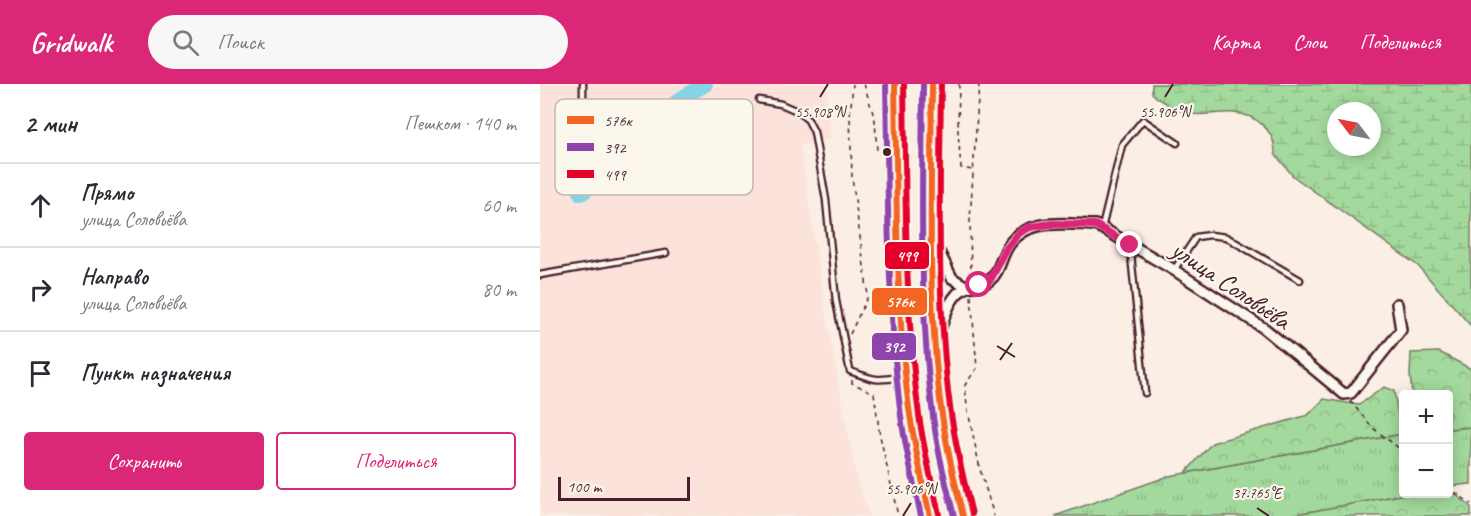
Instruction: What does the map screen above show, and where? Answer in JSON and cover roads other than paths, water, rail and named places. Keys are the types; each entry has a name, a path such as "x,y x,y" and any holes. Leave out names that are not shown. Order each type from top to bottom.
{"highway":[{"path":"895,84 899,305 904,376 920,481 930,516"},
{"path":"932,84 931,234 934,348 944,431 952,477 963,516"}],"street":[{"name":"улица Соловьёва","path":"934,348 956,296 969,287 990,280 1007,248 1025,229 1052,224 1095,225 1102,228 1174,270 1265,329 1344,394 1352,393 1401,330 1397,304"},
{"path":"931,234 952,278 969,287"}],"lane":[{"path":"583,84 583,97"},
{"path":"759,100 781,104 797,111 808,120 814,132 826,200 836,301 850,371 871,380 880,381 904,376"},
{"path":"1102,228 1122,145 1143,120 1177,143"},
{"path":"1174,270 1196,237 1210,235 1226,237 1300,280"},
{"path":"1130,245 1145,393"},
{"path":"540,274 666,253"}],"waterway":[{"path":"681,99 705,84"}]}
